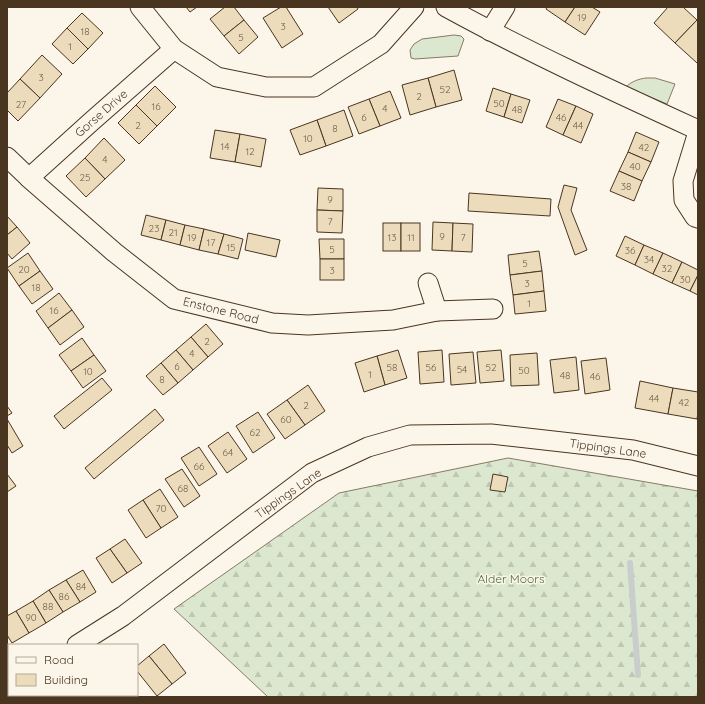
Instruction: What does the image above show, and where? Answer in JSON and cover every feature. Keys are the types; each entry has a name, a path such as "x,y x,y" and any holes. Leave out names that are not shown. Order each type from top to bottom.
{"street":[{"path":"140,7 174,49 217,77 266,88 314,87 381,44 414,7"},
{"path":"446,7 490,31 698,131 683,181 684,200 695,217 698,218"},
{"path":"490,31 505,7"},
{"name":"Gorse Drive","path":"29,178 174,49"},
{"name":"Enstone Road","path":"7,157 114,252 174,299 272,323 308,325 392,320 437,311 493,309"},
{"path":"428,283 437,311"},
{"name":"Tippings Lane","path":"80,644 124,616 312,473 368,447 410,435 491,434 633,450 698,466"}],"green space":[{"path":"454,35 461,36 464,39 458,56 411,58 410,50 414,44 422,39"},
{"path":"646,78 655,78 675,84 667,104 626,87 631,83"},
{"name":"Alder Moors","path":"508,458 698,491 698,697 268,697 174,609 339,493"}],"building":[{"path":"186,7 197,7 190,12"},
{"path":"225,7 234,7 244,20 224,36 210,19"},
{"path":"281,7 286,7 303,34 282,48 263,18"},
{"path":"328,7 357,7 358,9 339,23"},
{"path":"547,7 575,7 565,22 546,9"},
{"path":"575,7 592,7 600,12 585,35 565,22"},
{"path":"668,7 683,7 697,20 675,43 654,23"},
{"path":"82,13 103,33 88,49 67,28"},
{"path":"244,20 258,37 239,54 224,36"},
{"path":"697,20 698,61 697,63 675,43"},
{"path":"67,28 88,49 73,64 52,44"},
{"path":"42,55 62,74 40,98 20,79"},
{"path":"454,70 462,100 436,107 428,78"},
{"path":"428,78 436,107 410,115 402,85"},
{"path":"20,79 40,98 18,121 7,110 7,93"},
{"path":"155,86 176,107 157,126 136,105"},
{"path":"493,88 511,94 504,117 486,111"},
{"path":"390,91 401,118 380,126 369,99"},
{"path":"511,94 530,100 522,123 504,117"},
{"path":"369,99 380,126 359,134 348,107"},
{"path":"558,99 576,106 563,135 546,127"},
{"path":"136,105 157,126 139,144 118,123"},
{"path":"576,106 593,114 581,143 563,135"},
{"path":"344,110 353,136 326,146 317,120"},
{"path":"317,120 326,146 300,155 290,130"},
{"path":"215,130 240,134 235,162 210,158"},
{"path":"636,132 659,142 651,162 628,152"},
{"path":"240,134 266,139 261,167 235,162"},
{"path":"104,138 125,160 105,179 85,158"},
{"path":"628,152 651,162 642,181 619,171"},
{"path":"85,158 105,179 86,197 66,176"},
{"path":"619,171 642,181 634,201 610,191"},
{"path":"564,185 577,188 571,210 587,250 575,255 558,207"},
{"path":"318,188 343,189 343,211 317,210"},
{"path":"469,193 551,199 550,216 468,211"},
{"path":"317,210 343,211 342,233 317,232"},
{"path":"146,215 166,220 161,240 141,235"},
{"path":"7,216 17,227 7,235"},
{"path":"166,220 185,225 180,245 161,240"},
{"path":"433,222 453,223 452,251 432,250"},
{"path":"383,223 401,223 401,251 383,251"},
{"path":"401,223 420,223 420,251 401,251"},
{"path":"453,223 473,224 472,252 452,251"},
{"path":"185,225 204,229 199,250 180,245"},
{"path":"17,227 30,243 12,259 7,253 7,235"},
{"path":"204,229 224,234 218,254 199,250"},
{"path":"248,233 280,240 276,257 245,250"},
{"path":"224,234 243,239 238,259 218,254"},
{"path":"625,236 644,245 635,265 616,256"},
{"path":"319,239 344,239 344,259 320,259"},
{"path":"644,245 663,253 653,274 635,265"},
{"path":"539,251 542,271 510,275 508,255"},
{"path":"28,253 40,271 19,286 7,268"},
{"path":"663,253 682,262 672,283 653,274"},
{"path":"320,259 344,259 344,280 320,280"},
{"path":"682,262 698,270 698,275 690,291 672,283"},
{"path":"40,271 53,289 32,304 19,286"},
{"path":"542,271 544,291 513,295 510,275"},
{"path":"698,275 698,295 690,291"},
{"path":"544,291 546,311 515,314 513,295"},
{"path":"59,293 72,310 48,328 36,311"},
{"path":"72,310 84,327 60,345 48,328"},
{"path":"206,324 223,344 208,357 191,337"},
{"path":"191,337 208,357 193,370 176,350"},
{"path":"82,338 94,355 71,371 59,355"},
{"path":"176,350 193,370 178,383 161,363"},
{"path":"398,350 407,378 385,385 377,356"},
{"path":"442,350 444,382 420,384 418,352"},
{"path":"501,350 504,381 480,383 477,352"},
{"path":"473,352 476,383 451,385 449,354"},
{"path":"537,353 539,385 511,386 510,355"},
{"path":"94,355 106,371 83,388 71,371"},
{"path":"377,356 385,385 364,392 355,363"},
{"path":"576,357 579,390 554,393 550,360"},
{"path":"606,358 610,390 585,394 581,361"},
{"path":"161,363 178,383 163,395 146,376"},
{"path":"102,378 112,390 64,429 54,416"},
{"path":"640,381 673,388 668,414 635,408"},
{"path":"308,385 325,411 305,425 287,400"},
{"path":"673,388 698,392 697,419 668,414"},
{"path":"287,400 305,425 285,439 267,414"},
{"path":"7,406 12,413 7,416"},
{"path":"155,409 164,420 94,479 85,468"},
{"path":"258,412 275,438 253,453 236,426"},
{"path":"7,419 23,446 12,453 7,445"},
{"path":"228,432 247,459 227,473 208,446"},
{"path":"199,447 217,474 199,486 181,458"},
{"path":"182,469 200,496 184,507 165,479"},
{"path":"7,474 16,486 7,492"},
{"path":"493,474 508,477 505,492 490,490"},
{"path":"160,489 178,517 161,528 143,500"},
{"path":"143,500 161,528 146,538 128,510"},
{"path":"125,539 142,563 127,573 110,549"},
{"path":"110,549 127,573 112,583 96,558"},
{"path":"83,570 96,592 80,602 66,580"},
{"path":"66,580 80,602 63,612 49,590"},
{"path":"49,590 63,612 46,623 33,601"},
{"path":"33,601 46,623 29,633 16,611"},
{"path":"16,611 29,633 12,643 7,635 7,616"},
{"path":"164,644 186,673 172,684 149,656"},
{"path":"149,656 172,684 157,696 138,672 138,665"},
{"path":"112,696 136,697 112,697"}],"waterway":[{"path":"630,563 638,675"}]}
